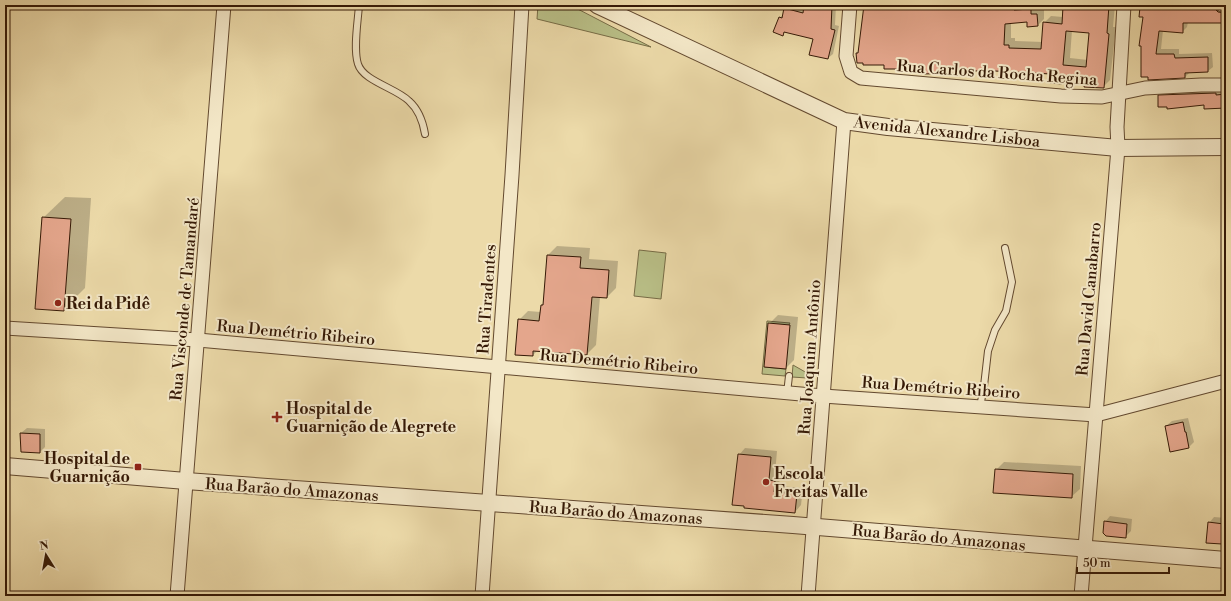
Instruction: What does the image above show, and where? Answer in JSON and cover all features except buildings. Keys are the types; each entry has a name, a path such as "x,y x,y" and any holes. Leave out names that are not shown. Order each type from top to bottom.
{"street":[{"name":"Rua Visconde de Tamandaré","path":"177,596 224,5"},
{"name":"Rua Tiradentes","path":"482,596 522,5"},
{"name":"Avenida Alexandre Lisboa","path":"597,5 844,121 888,127 1118,148 1226,148"},
{"name":"Rua Carlos da Rocha Regina","path":"850,5 846,56 850,72 861,78 1061,96 1102,97 1145,88 1226,85"},
{"name":"Rua David Canabarro","path":"1082,596 1118,148 1117,127 1124,5"},
{"name":"Rua Joaquim Antônio","path":"808,596 844,121"},
{"name":"Rua Demétrio Ribeiro","path":"5,328 198,340 787,393 1096,415 1226,381"},
{"name":"Rua Barão do Amazonas","path":"5,466 186,482 488,502 1226,560"}],"lane":[{"path":"359,5 356,54 358,65 364,74 397,91 410,101 422,121 425,134"},
{"path":"980,406 988,351 994,330 1006,311 1012,282 1005,248"},
{"path":"787,393 789,376"}],"green space":[{"path":"538,5 570,5 651,47 537,19"},
{"path":"639,250 666,253 661,299 634,296"},
{"path":"767,321 790,323 765,367 786,369 785,376 762,374"},
{"path":"793,365 807,373 807,378 792,377"}],"place":[{"name":"Rei da Pidê","path":"58,303"},
{"name":"Hospital de Guarnição de Alegrete","path":"277,417"},
{"name":"Hospital de Guarnição","path":"138,467"},
{"name":"Escola Freitas Valle","path":"766,482"}]}
